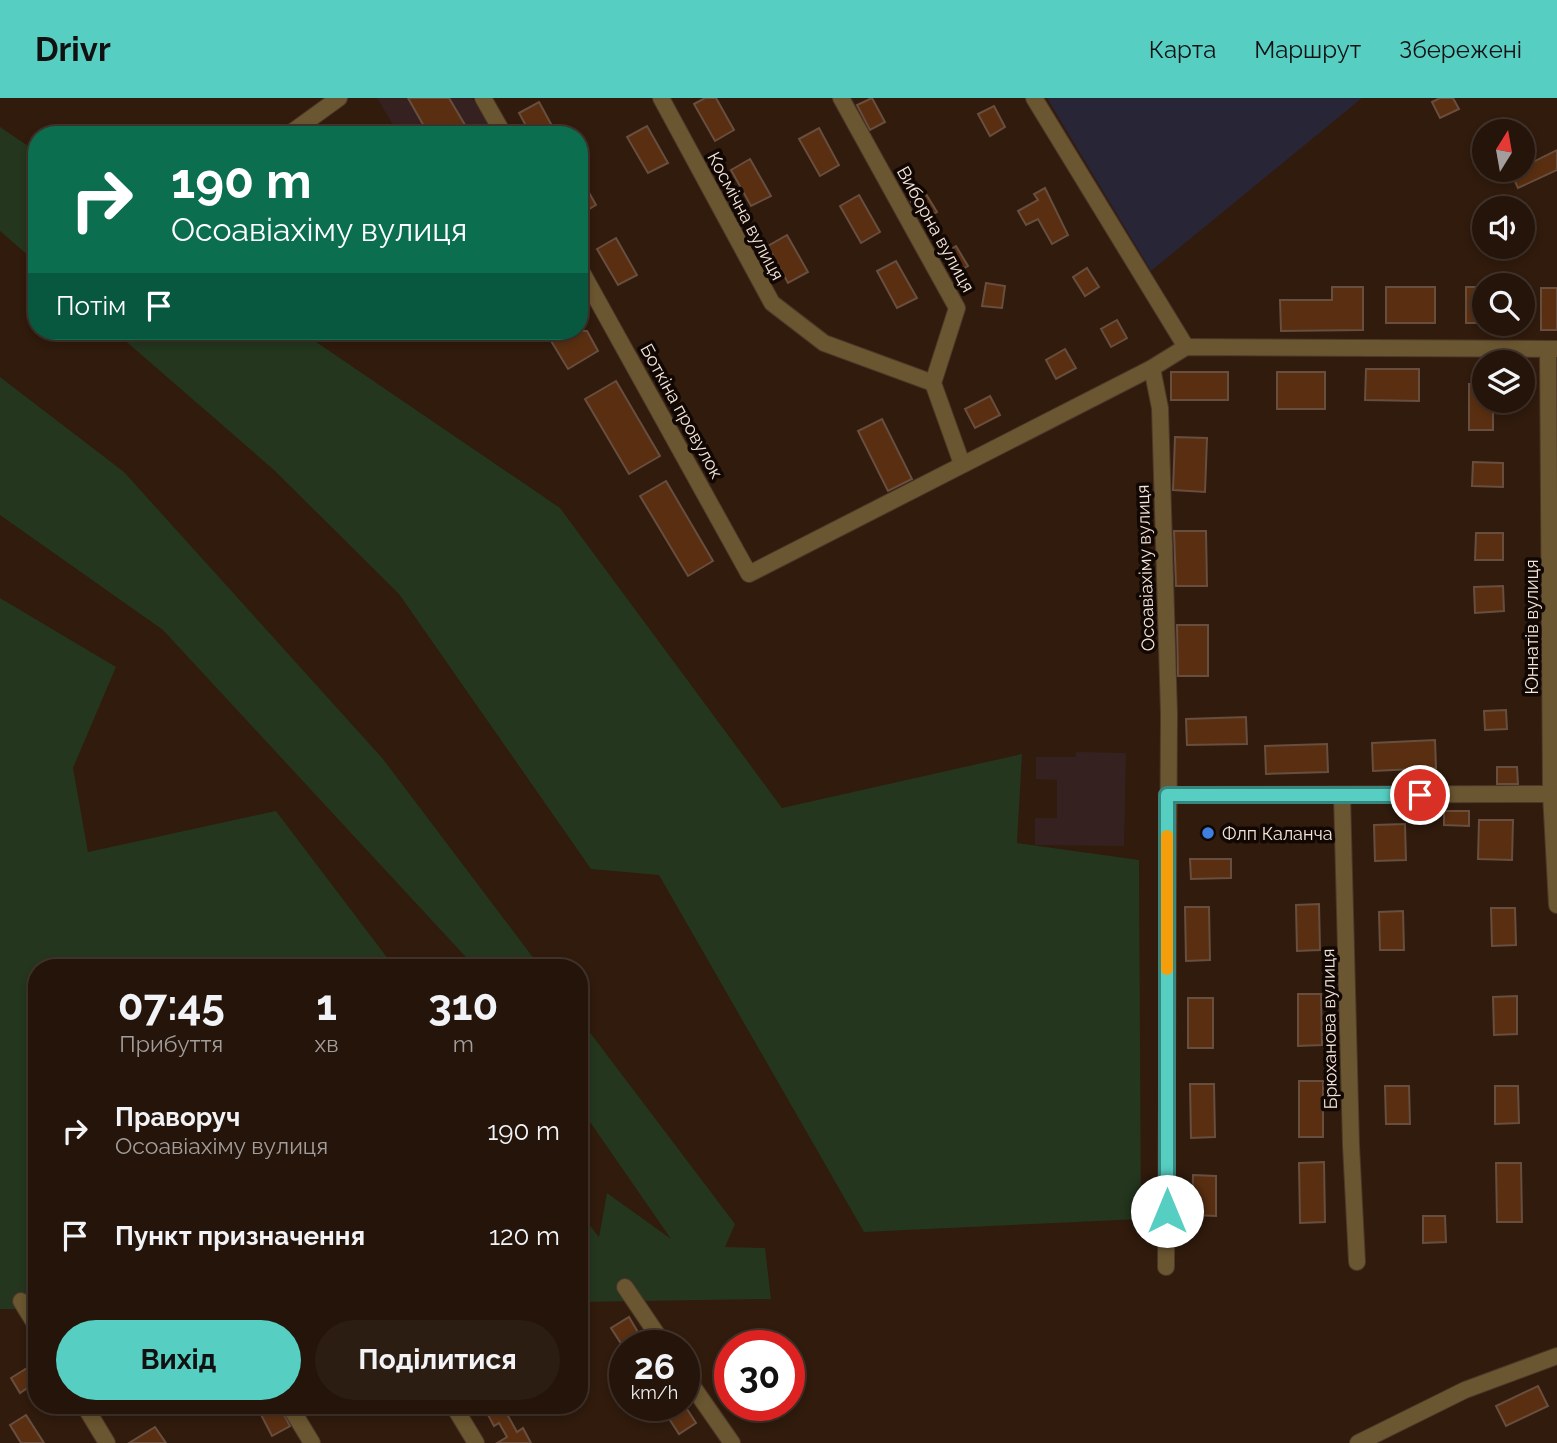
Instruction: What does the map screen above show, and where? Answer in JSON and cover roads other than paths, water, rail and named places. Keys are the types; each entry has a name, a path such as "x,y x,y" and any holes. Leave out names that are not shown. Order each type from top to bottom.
{"street":[{"path":"300,126 339,98"},
{"path":"483,98 499,126"},
{"name":"Космічна вулиця","path":"661,98 772,303 824,343 933,383"},
{"name":"Виборна вулиця","path":"841,98 957,308 933,383"},
{"path":"1034,98 1186,347"},
{"name":"Боткіна провулок","path":"588,283 749,574 962,464"},
{"path":"933,383 962,464 1152,368 1186,347 1553,349"},
{"name":"Юннатів вулиця","path":"1553,349 1551,794 1557,905"},
{"name":"Осоавіахіму вулиця","path":"1152,368 1160,422 1168,714 1167,1267"},
{"path":"1167,795 1551,794"},
{"name":"Брюханова вулиця","path":"1342,795 1351,1145 1357,1262"},
{"path":"625,1287 654,1330"},
{"path":"21,1301 28,1312"},
{"path":"1358,1443 1465,1390 1557,1356"},
{"path":"700,1397 732,1443"},
{"path":"89,1414 107,1443"},
{"path":"294,1414 312,1443"},
{"path":"458,1414 476,1443"}],"place":[{"name":"Флп Каланча","path":"1208,833"}]}
